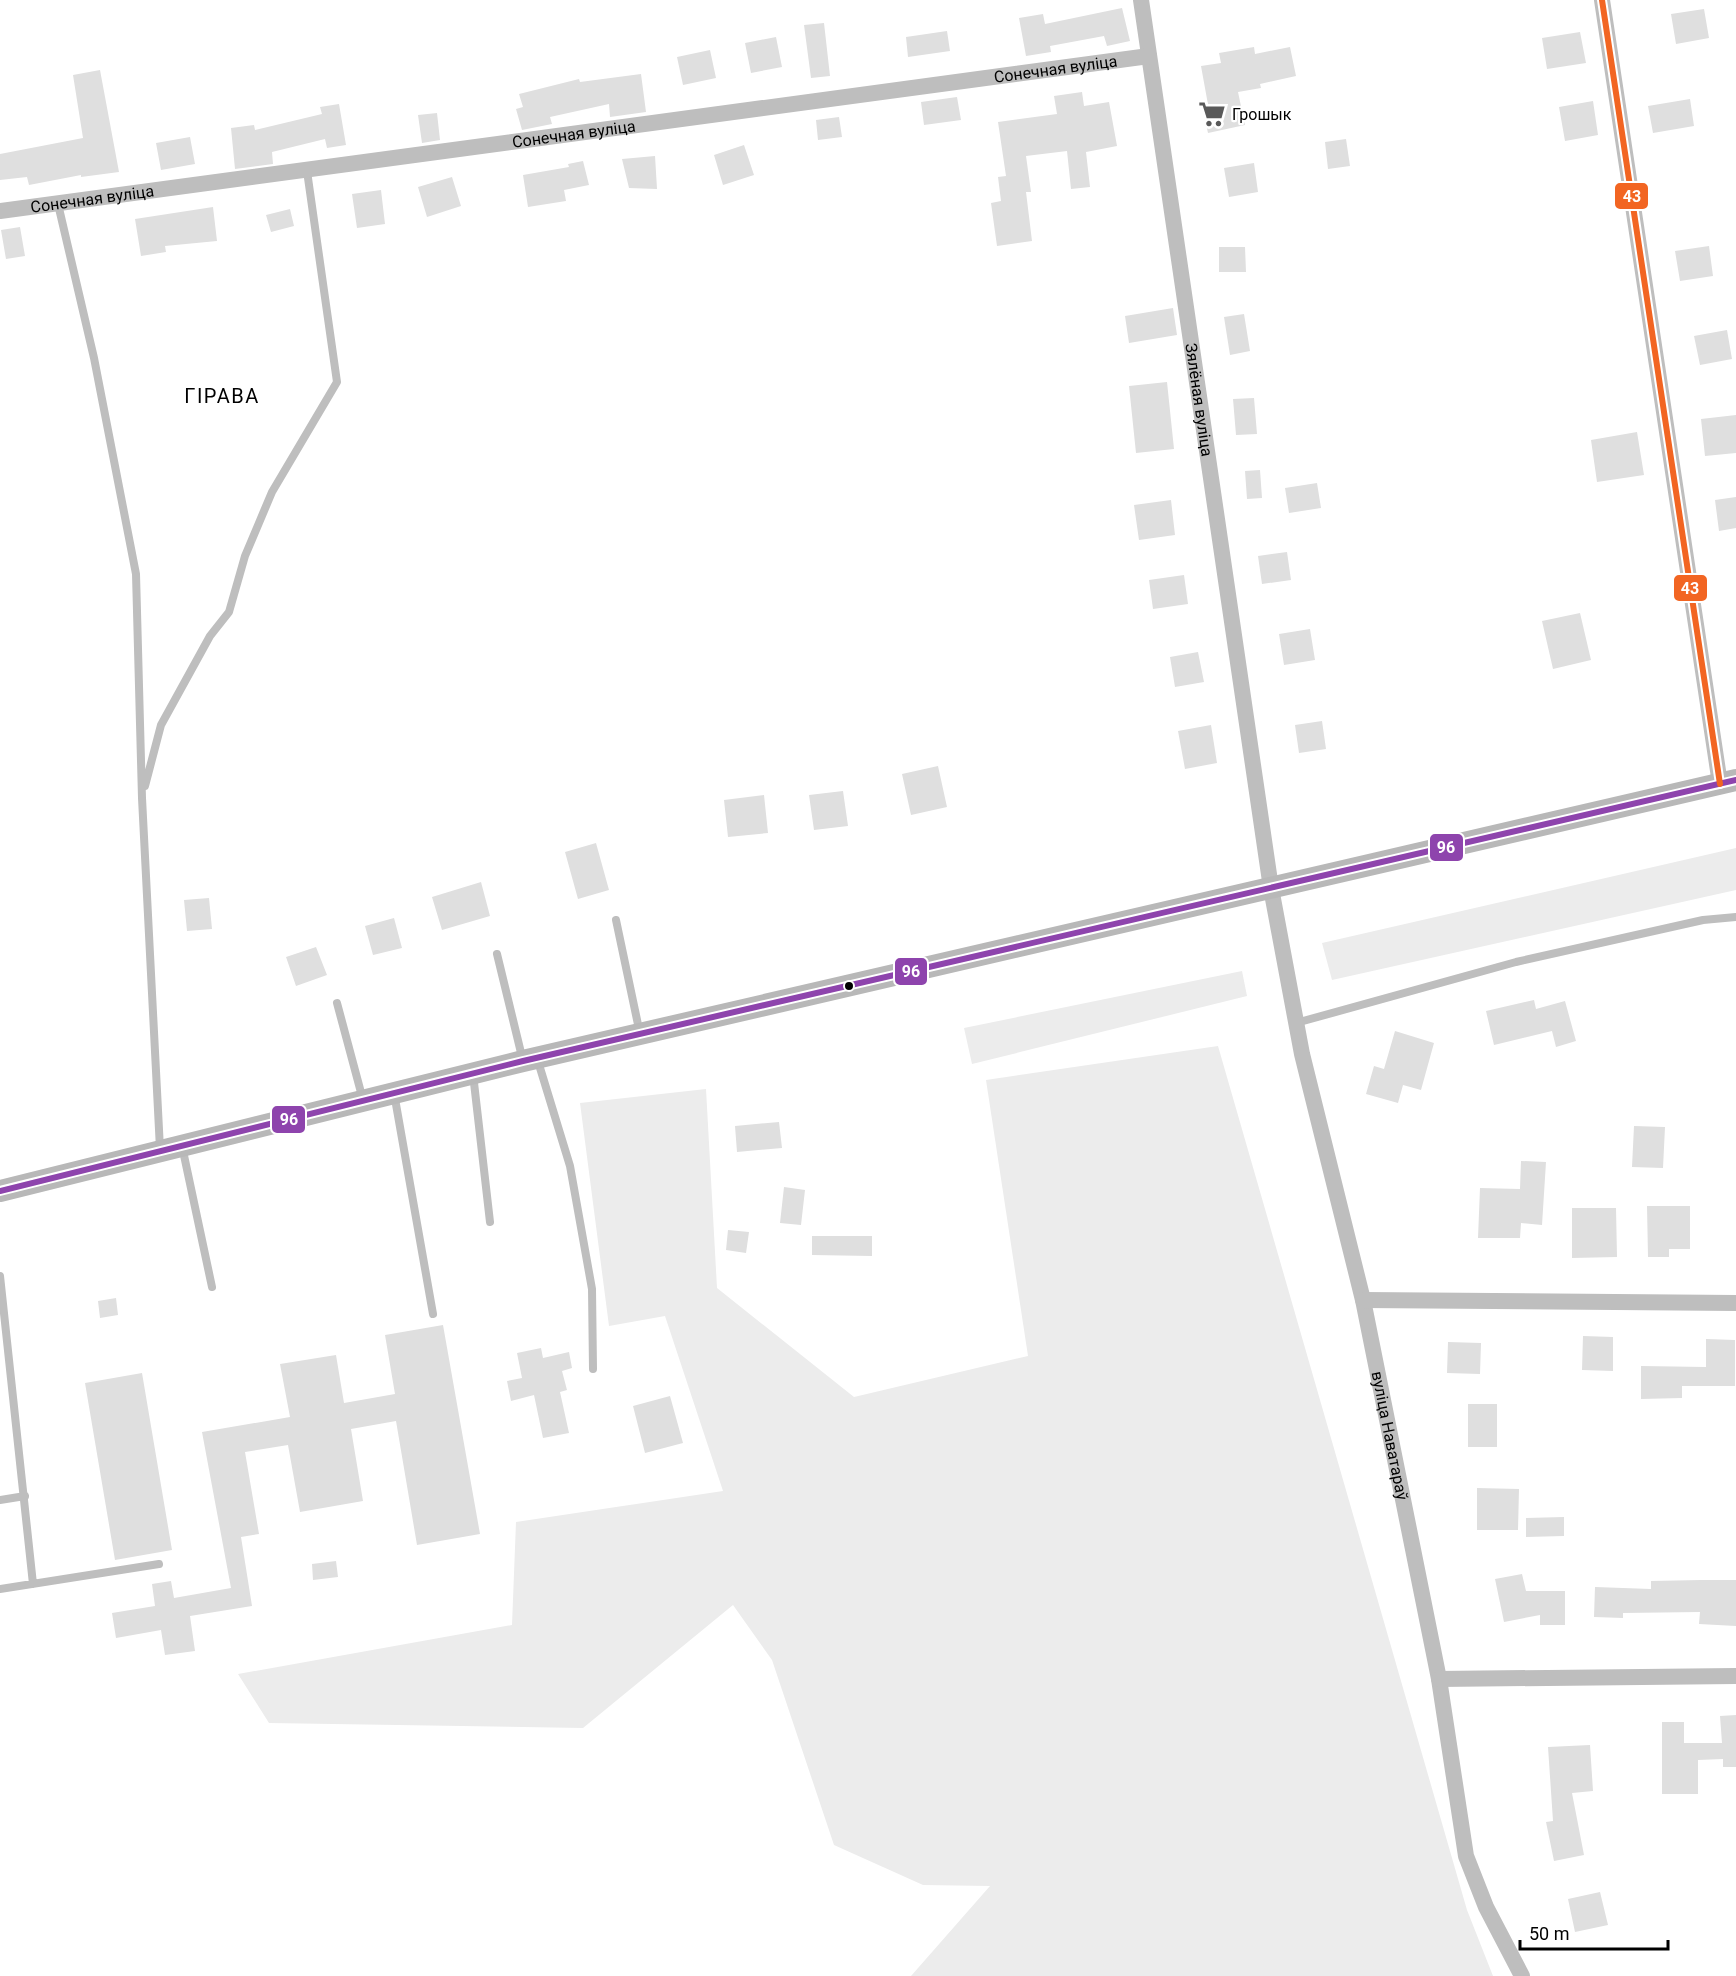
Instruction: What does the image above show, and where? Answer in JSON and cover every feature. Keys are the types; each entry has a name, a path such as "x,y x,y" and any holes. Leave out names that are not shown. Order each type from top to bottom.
{"main road":[{"path":"0,1191 473,1073 1728,782"}],"street":[{"name":"Зялёная вуліца","path":"1141,0 1271,888"},
{"path":"1602,0 1703,670 1728,782"},
{"name":"Сонечная вуліца","path":"0,211 1149,56"},
{"name":"вуліца Наватараў","path":"1271,888 1296,1023 1363,1299 1439,1678 1466,1856 1486,1907 1522,1976"},
{"path":"1363,1299 1736,1303"},
{"path":"1439,1678 1736,1676"}],"lane":[{"path":"142,798 161,725 210,636 229,612 245,556 272,492 337,382 307,171"},
{"path":"58,204 94,358 136,574 142,798 171,1148 212,1287"},
{"path":"1296,1023 1516,962 1703,920 1736,916"},
{"path":"616,920 640,1034"},
{"path":"497,954 530,1060 570,1166 592,1289 593,1369"},
{"path":"337,1003 363,1100"},
{"path":"473,1073 490,1222"},
{"path":"394,1093 433,1314"},
{"path":"0,1276 2,1322 25,1496 33,1584"},
{"path":"0,1500 25,1496"},
{"path":"0,1589 159,1564"}],"shaded area":[{"path":"1736,848 1736,890 1332,980 1322,943"},
{"path":"1242,971 1247,996 972,1064 964,1028"},
{"path":"1218,1046 1467,1910 1493,1976 911,1976 990,1886 923,1885 834,1845 772,1660 733,1605 583,1728 269,1723 238,1674 512,1625 516,1522 723,1491 665,1316 609,1326 580,1103 706,1089 717,1288 854,1397 1028,1356 986,1080"}],"building":[{"path":"1122,8 1130,41 1107,46 1104,36 1050,46 1051,52 1026,56 1019,18 1043,14 1045,24"},
{"path":"1704,9 1709,38 1676,44 1671,14"},
{"path":"824,23 830,76 811,78 804,25"},
{"path":"947,31 950,51 908,57 906,37"},
{"path":"1580,32 1586,63 1547,69 1542,38"},
{"path":"776,37 782,67 751,73 745,43"},
{"path":"1254,47 1255,54 1290,47 1296,76 1260,84 1261,88 1238,92 1245,125 1208,133 1203,111 1209,110 1201,66 1221,63 1219,53"},
{"path":"710,50 716,78 683,85 677,57"},
{"path":"100,70 119,172 81,177 81,175 29,185 27,177 0,180 0,154 83,138 73,75"},
{"path":"641,74 646,112 610,117 609,104 550,117 552,124 522,130 516,109 523,107 519,94 579,79 580,82"},
{"path":"1082,92 1084,106 1109,102 1117,146 1086,152 1090,187 1071,189 1067,151 1026,156 1031,192 1026,192 1032,241 997,246 991,203 1001,201 998,177 1006,176 998,122 1057,114 1054,96"},
{"path":"957,97 961,120 924,125 921,102"},
{"path":"1690,99 1694,126 1653,133 1648,106"},
{"path":"1593,101 1598,135 1565,141 1559,107"},
{"path":"339,104 346,145 327,148 325,139 272,152 273,164 235,169 231,128 254,125 255,130 322,114 320,107"},
{"path":"437,113 440,140 422,143 418,115"},
{"path":"839,117 842,137 818,140 816,120"},
{"path":"190,137 195,164 161,170 156,143"},
{"path":"1346,139 1350,166 1328,169 1325,142"},
{"path":"744,145 754,175 723,185 714,155"},
{"path":"655,156 657,189 629,188 622,159"},
{"path":"583,161 589,185 564,190 566,201 528,207 523,175 569,167 568,164"},
{"path":"1254,163 1258,192 1229,197 1224,168"},
{"path":"452,177 461,206 427,217 418,187"},
{"path":"381,190 385,224 357,228 352,194"},
{"path":"213,207 217,241 165,246 166,252 141,256 135,219"},
{"path":"290,209 294,226 271,232 266,215"},
{"path":"20,227 25,256 6,259 1,230"},
{"path":"1709,246 1713,276 1680,281 1675,251"},
{"path":"1219,247 1245,247 1246,272 1219,272"},
{"path":"1173,308 1177,335 1129,343 1125,316"},
{"path":"1244,314 1250,351 1230,355 1224,317"},
{"path":"1727,330 1732,359 1700,365 1694,336"},
{"path":"1167,382 1174,449 1136,453 1129,386"},
{"path":"1254,398 1257,434 1236,435 1233,399"},
{"path":"1736,415 1736,453 1705,456 1701,419"},
{"path":"1637,432 1644,475 1597,482 1591,440"},
{"path":"1260,470 1262,498 1247,499 1245,471"},
{"path":"1317,483 1321,508 1289,513 1285,488"},
{"path":"1736,497 1736,528 1719,531 1715,500"},
{"path":"1171,500 1175,535 1139,540 1134,505"},
{"path":"1287,552 1291,580 1262,584 1258,556"},
{"path":"1184,575 1188,604 1153,609 1149,580"},
{"path":"1580,613 1591,660 1553,669 1542,621"},
{"path":"1310,629 1315,660 1284,665 1279,634"},
{"path":"1198,652 1204,682 1175,687 1170,657"},
{"path":"1322,721 1326,749 1299,753 1295,725"},
{"path":"1211,725 1217,763 1185,769 1178,731"},
{"path":"938,766 947,807 911,815 902,774"},
{"path":"843,791 848,826 814,830 809,795"},
{"path":"764,795 768,833 728,837 724,800"},
{"path":"596,843 609,890 578,899 565,852"},
{"path":"481,882 490,916 442,930 432,897"},
{"path":"209,898 212,929 187,931 184,900"},
{"path":"394,918 402,948 373,955 365,926"},
{"path":"316,947 327,975 296,986 286,957"},
{"path":"1534,1000 1536,1009 1565,1001 1576,1041 1556,1047 1552,1031 1494,1045 1486,1011"},
{"path":"1395,1031 1434,1043 1421,1090 1403,1085 1398,1103 1366,1094 1374,1066 1384,1069"},
{"path":"779,1122 782,1148 737,1152 735,1126"},
{"path":"1634,1126 1665,1127 1663,1168 1632,1167"},
{"path":"1521,1161 1546,1162 1542,1225 1521,1223 1520,1238 1478,1238 1480,1188 1520,1189"},
{"path":"784,1187 805,1190 801,1225 780,1223"},
{"path":"1647,1206 1690,1206 1690,1249 1669,1249 1669,1257 1648,1257"},
{"path":"1572,1208 1616,1208 1617,1257 1572,1258"},
{"path":"728,1230 749,1232 746,1253 726,1250"},
{"path":"812,1236 872,1236 872,1256 812,1255"},
{"path":"116,1298 118,1315 100,1318 98,1301"},
{"path":"443,1325 480,1534 417,1545 396,1421 351,1429 363,1501 300,1512 288,1445 245,1452 259,1534 241,1537 252,1606 190,1616 195,1651 165,1655 161,1630 116,1638 112,1613 155,1606 152,1584 171,1581 174,1598 231,1588 202,1432 290,1417 280,1364 336,1355 344,1403 395,1394 385,1335"},
{"path":"1583,1336 1613,1337 1613,1371 1582,1370"},
{"path":"1706,1339 1735,1340 1735,1386 1682,1386 1682,1398 1641,1399 1641,1366 1706,1367"},
{"path":"1448,1342 1481,1343 1480,1374 1447,1373"},
{"path":"541,1348 543,1358 569,1352 572,1368 562,1371 567,1390 560,1392 569,1433 543,1438 534,1395 511,1401 507,1381 522,1378 517,1353"},
{"path":"142,1373 172,1550 115,1560 85,1383"},
{"path":"670,1396 683,1443 645,1453 633,1406"},
{"path":"1468,1404 1497,1404 1497,1447 1468,1447"},
{"path":"1477,1488 1519,1489 1518,1530 1477,1530"},
{"path":"1564,1517 1564,1536 1526,1537 1526,1518"},
{"path":"336,1561 338,1577 313,1580 312,1564"},
{"path":"1522,1574 1526,1591 1565,1591 1565,1625 1540,1625 1540,1615 1504,1622 1495,1579"},
{"path":"1736,1580 1736,1626 1699,1624 1700,1612 1623,1613 1623,1618 1594,1617 1595,1587 1651,1589 1651,1581"},
{"path":"1736,1715 1736,1767 1723,1767 1723,1759 1698,1760 1698,1794 1662,1794 1662,1722 1684,1722 1684,1743 1722,1743 1720,1716"},
{"path":"1590,1745 1593,1791 1572,1793 1584,1855 1554,1861 1546,1822 1553,1821 1548,1747"},
{"path":"1600,1892 1608,1925 1575,1932 1568,1899"}],"transit line":[{"name":"43","path":"1602,0 1720,784"},
{"name":"96","path":"0,1191 523,1061 1736,780"}],"place":[{"name":"Грошык","path":"1212,114"}],"district":[{"name":"ГІРАВА","path":"222,396"}]}
